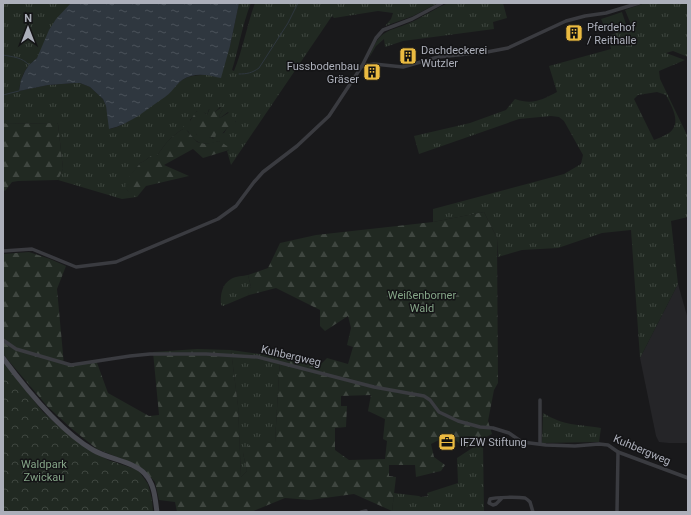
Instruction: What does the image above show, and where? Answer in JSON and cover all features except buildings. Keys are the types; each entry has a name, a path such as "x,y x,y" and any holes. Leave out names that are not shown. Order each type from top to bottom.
{"main road":[{"path":"3,358 46,412 71,434 92,450 108,458 141,470 153,487 157,512"}],"street":[{"path":"3,251 32,249 76,267 116,262 218,218 236,206 263,172 297,146 326,120 335,109 362,66 370,48 383,30 412,19 442,3"},
{"path":"362,66 374,64 403,67 438,57 487,52 508,48 566,21 585,16 606,14 639,3"},
{"name":"Kuhbergweg","path":"3,340 16,349 71,365 150,354 206,354 258,357 374,387 424,396 430,400 439,412 458,421 493,428 509,433 522,442 575,446 600,444 608,445 618,452 688,478"},
{"path":"540,400 540,444"},
{"path":"616,512 618,452"},
{"path":"502,498 526,498 530,502 533,512"},
{"path":"361,512 366,511"}],"shaded area":[{"path":"678,284 688,319 688,443 659,442 656,436 640,358"}],"green space":[{"path":"3,3 71,3 37,58 24,72 19,91 48,85 75,83 80,83 90,87 103,99 106,106 110,129 118,127 138,115 167,95 183,79 190,76 203,75 230,46 239,3 251,3 232,70 234,71 255,3 438,3 413,16 385,26 391,19 393,13 378,11 334,18 332,16 231,165 227,151 229,150 219,141 209,144 198,142 188,131 183,129 168,141 157,156 152,156 140,163 130,175 127,182 127,190 137,197 122,199 58,180 63,169 57,123 3,124","holes":["220,107 223,109 219,116 220,118 228,112 236,122 227,128 224,133 216,134 213,139 212,137 209,138 197,135 190,120 197,111 207,115 209,109 215,112"]},
{"path":"448,3 503,3 507,18 493,22 494,29 403,41 385,47 384,39 376,46 369,58 377,41 386,32 414,21"},
{"path":"645,3 688,3 688,57 673,51 666,53 685,60 659,71 660,79 688,137 688,217 671,221 678,284 640,358 631,230 602,233 558,248 522,250 498,257 497,238 484,212 433,222 433,209 564,174 581,164 583,155 564,121 559,117 551,116 519,119 419,154 414,136 470,123 506,110 515,99 532,102 557,92 549,66 611,49 608,36 632,27 625,10","holes":["657,92 666,95 675,115 675,125 669,133 654,140 634,99 638,95"]},
{"path":"622,12 626,24 606,31 601,19"},
{"path":"223,106 219,116 220,118 230,112 236,123 227,128 222,134 216,134 215,139 212,137 206,139 199,138 190,121 195,113 200,109 207,115 210,108 214,108 215,112"},
{"path":"57,123 63,169 58,180 12,182 5,191 3,190 3,124"},
{"path":"183,126 197,142 205,144 219,141 227,146 229,150 203,158 193,149 164,165 189,176 146,186 137,197 129,192 126,188 127,180 140,163 154,153 157,156 168,141 183,129"},
{"name":"Weißenborner Wald","path":"484,212 497,238 498,383 494,390 488,421 492,434 465,448 449,435 431,444 434,457 445,465 441,471 416,477 415,465 389,465 389,476 396,477 392,511 354,494 310,500 285,498 251,512 177,512 175,502 159,500 155,482 144,470 135,464 97,449 72,429 47,406 3,354 3,254 29,252 66,266 57,289 64,365 96,360 108,393 149,416 159,415 153,352 197,349 231,350 238,406 241,477 247,471 243,453 250,444 275,443 280,357 314,364 322,363 327,358 348,364 353,347 347,345 351,328 348,316 325,331 320,326 320,310 276,288 249,295 247,291 251,287 248,275 268,268 280,243 316,235 433,222","holes":["371,395 368,411 385,419 383,439 387,441 385,459 349,460 335,450 335,428 346,427 347,406 341,406 341,396"]},
{"path":"248,275 251,287 248,291 249,295 223,306 221,305 221,294 228,281 233,278"},
{"path":"231,350 280,357 275,443 243,453 247,471 241,477 238,406"},
{"name":"Waldpark Zwickau","path":"3,362 43,412 70,436 108,460 138,470 148,484 152,499 153,512 3,512"},
{"path":"543,413 564,422 601,428 599,442 542,443"},
{"path":"483,441 484,512 392,512 394,493 421,497 428,496 427,493 458,483 457,458"}],"water":[{"path":"71,3 239,3 230,46 221,78 202,75 187,77 165,97 138,116 124,124 109,129 106,106 103,99 90,87 80,83 75,83 48,85 19,91 21,80 25,71 37,58 49,30 56,19"}],"waterway":[{"path":"239,74 249,73 259,68 288,23 298,3"},
{"path":"3,55 20,59 29,65"},
{"path":"3,95 19,91"}],"place":[{"name":"Pferdehof / Reithalle","path":"574,33"},
{"name":"Dachdeckerei Wutzler","path":"408,56"},
{"name":"Fussbodenbau Gräser","path":"372,72"},
{"name":"IFZW Stiftung","path":"447,442"}]}
